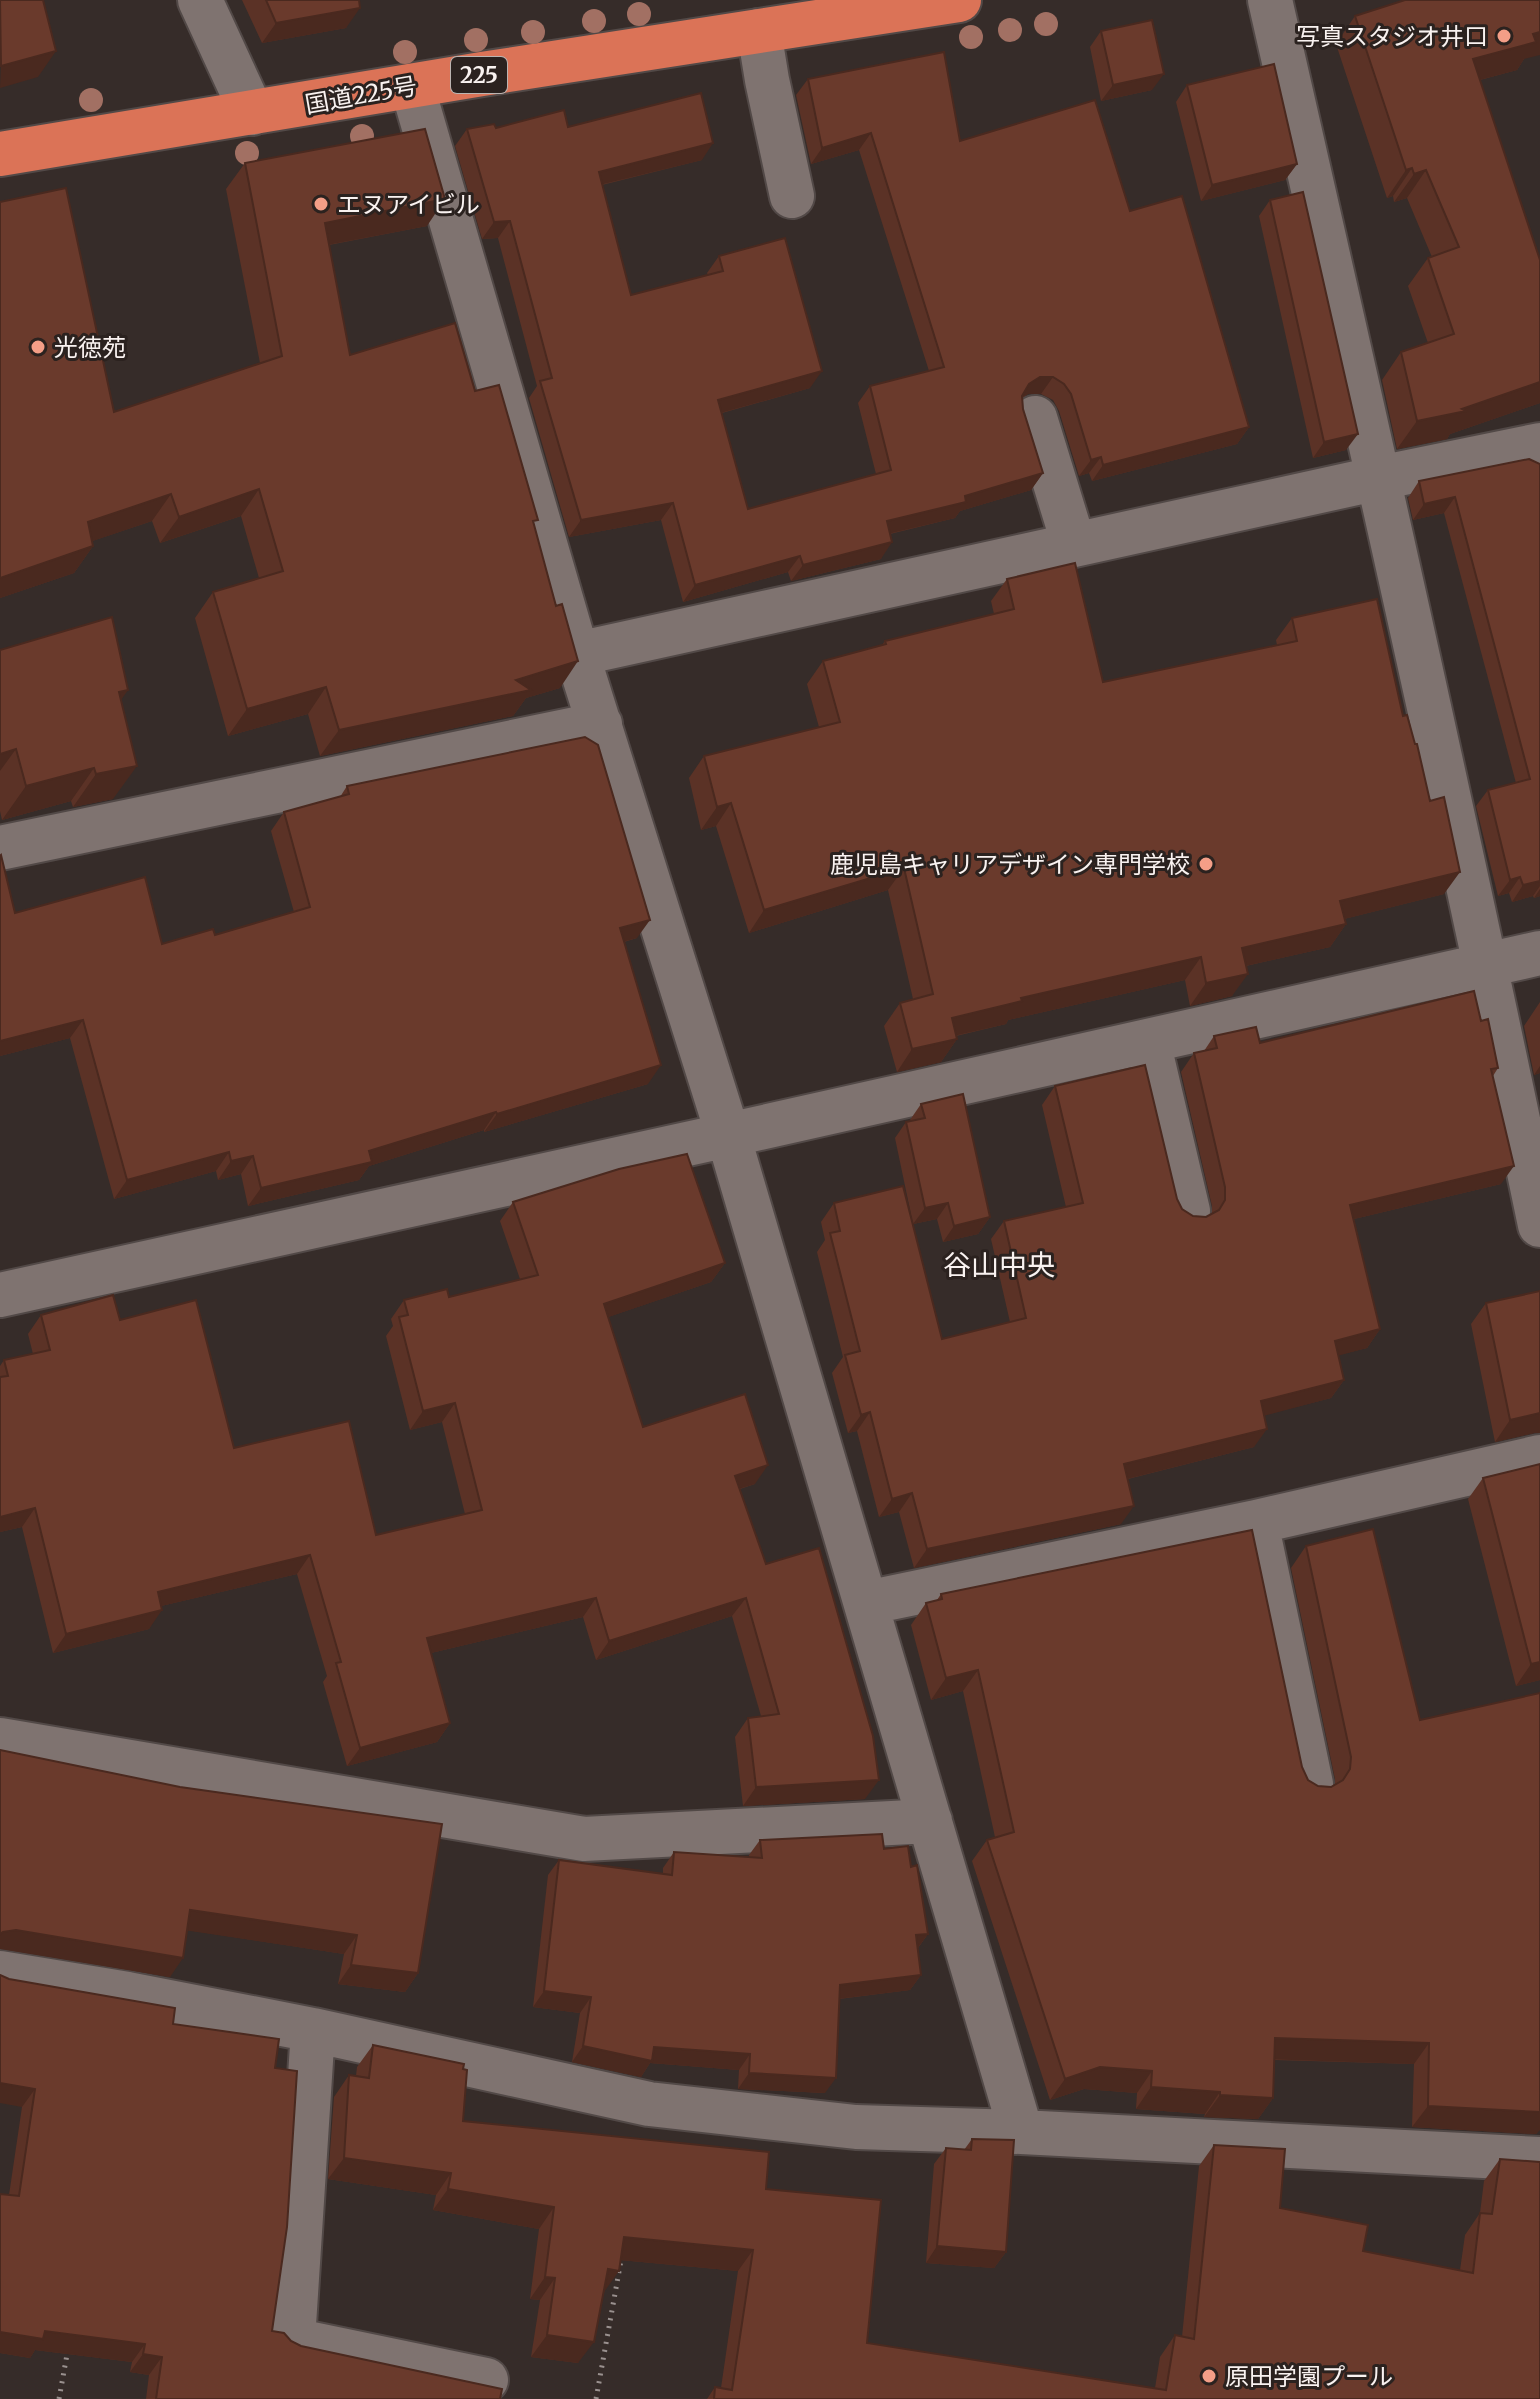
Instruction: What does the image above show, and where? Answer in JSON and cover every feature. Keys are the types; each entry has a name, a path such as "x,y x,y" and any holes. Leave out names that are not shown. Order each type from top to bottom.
{"highway":[{"name":"国道225号","path":"0,154 959,0"}],"street":[{"path":"200,0 252,113"},
{"path":"1270,0 1379,478 1540,1225"},
{"path":"759,31 792,196"},
{"path":"412,86 577,654 728,1135 1021,2132"},
{"path":"1035,418 1074,545"},
{"path":"577,654 1540,445"},
{"path":"0,848 600,724"},
{"path":"0,1295 1540,953"},
{"path":"1148,1041 1188,1211"},
{"path":"866,1603 1256,1522 1540,1457"},
{"path":"1256,1522 1311,1784"},
{"path":"0,1740 584,1839 930,1821"},
{"path":"0,1973 313,2030 649,2104 856,2127 1021,2132 1540,2159"},
{"path":"313,2030 293,2340 486,2380"}],"path":[{"path":"596,2399 624,2244"},
{"path":"59,2399 70,2337"}],"building":[{"path":"0,0 43,0 56,51 1,66"},
{"path":"266,0 359,0 360,8 276,23"},
{"path":"1405,0 1540,0 1540,32 1533,34 1536,42 1473,59 1540,260 1540,382 1462,409 1466,411 1417,421 1401,352 1454,334 1428,258 1459,247 1426,170 1414,174 1412,168 1406,170 1355,16"},
{"path":"1152,20 1164,74 1113,85 1101,31"},
{"path":"944,52 960,141 1095,100 1130,211 1182,196 1249,427 1103,465 1101,457 1091,460 1071,394 1064,384 1053,377 1040,377 1029,384 1022,396 1023,409 1043,473 965,496 966,502 887,521 892,542 803,565 800,556 695,585 673,503 581,520 540,381 552,378 510,221 494,222 467,129 494,124 496,128 564,110 568,127 701,93 713,143 599,172 631,295 723,271 719,256 785,238 822,371 718,400 748,509 891,470 870,386 944,367 871,133 822,148 808,79"},
{"path":"1274,64 1297,164 1212,185 1187,85"},
{"path":"425,129 445,199 325,223 350,355 455,323 475,391 499,385 538,520 533,521 556,606 562,604 578,661 516,680 531,690 339,730 326,687 247,709 213,592 283,571 259,489 179,517 171,494 88,522 93,546 0,578 0,202 66,188 114,412 282,356 245,163"},
{"path":"1303,192 1358,434 1324,442 1270,200"},
{"path":"1529,459 1540,464 1540,881 1523,885 1520,877 1510,880 1488,790 1530,779 1455,497 1424,504 1419,481"},
{"path":"1075,563 1103,682 1297,641 1292,618 1377,599 1403,716 1407,715 1417,744 1430,801 1444,797 1460,872 1340,901 1346,924 1242,948 1248,974 1206,983 1201,957 1021,998 1022,1001 952,1018 957,1039 912,1049 900,1003 933,994 904,868 764,910 731,803 717,807 704,756 840,722 823,661 886,644 885,641 1014,609 1007,579"},
{"path":"112,617 128,690 119,692 137,766 96,774 94,768 26,786 16,749 0,754 0,650"},
{"path":"585,737 598,745 650,920 620,928 661,1065 369,1151 372,1162 261,1188 253,1156 231,1161 229,1152 127,1180 83,1020 0,1041 1,855 15,913 145,877 162,944 213,929 215,935 310,907 284,812 349,794 347,786"},
{"path":"1474,991 1481,1021 1488,1019 1498,1068 1491,1069 1514,1166 1350,1205 1380,1329 1335,1341 1344,1380 1261,1401 1267,1429 1124,1464 1134,1506 927,1549 912,1493 892,1499 870,1412 861,1415 845,1355 860,1351 830,1233 840,1231 834,1203 903,1186 942,1339 1026,1318 1004,1221 1083,1203 1055,1086 1145,1065 1177,1199 1182,1209 1193,1216 1206,1217 1219,1210 1225,1200 1225,1187 1194,1053 1217,1048 1214,1036 1256,1027 1260,1043"},
{"path":"963,1094 990,1217 954,1226 948,1203 925,1208 906,1122 925,1118 921,1104"},
{"path":"687,1154 725,1263 604,1304 643,1427 745,1394 768,1465 735,1476 766,1564 819,1548 873,1736 879,1780 756,1787 748,1718 779,1714 746,1598 609,1641 596,1598 427,1638 450,1723 360,1748 336,1663 341,1662 310,1555 158,1592 162,1610 66,1634 35,1508 0,1517 0,1377 8,1376 4,1360 50,1350 41,1315 113,1295 120,1320 196,1300 234,1448 349,1421 376,1535 482,1510 455,1403 423,1411 399,1317 408,1315 404,1300 447,1289 449,1297 538,1275 513,1202 619,1169"},
{"path":"1540,1291 1540,1413 1510,1420 1486,1303"},
{"path":"1540,1464 1540,1662 1531,1664 1483,1478"},
{"path":"1373,1529 1420,1720 1540,1693 1540,2112 1428,2106 1429,2043 1275,2038 1273,2098 1151,2087 1152,2071 1100,2067 1065,2079 987,1840 1014,1832 978,1670 946,1678 926,1603 942,1599 941,1594 1252,1530 1302,1767 1308,1780 1318,1786 1331,1787 1343,1780 1350,1769 1351,1757 1306,1546"},
{"path":"0,1750 180,1787 442,1824 418,1973 351,1965 357,1935 190,1910 183,1958 16,1930 0,1934"},
{"path":"882,1834 884,1849 908,1846 911,1867 917,1865 928,1934 916,1935 921,1975 840,1985 836,2078 749,2073 750,2054 654,2047 652,2061 583,2046 591,1997 544,1991 559,1860 672,1875 674,1852 762,1858 760,1840"},
{"path":"0,1975 175,2008 173,2024 279,2039 275,2068 297,2071 287,2227 272,2331 284,2333 301,2346 502,2389 500,2399 156,2399 162,2357 143,2354 145,2344 45,2331 43,2339 0,2332 0,2194 19,2196 35,2089 0,2083"},
{"path":"373,2045 464,2064 463,2069 467,2070 463,2121 769,2152 766,2189 881,2200 867,2343 1166,2390 1175,2335 1194,2339 1214,2145 1285,2149 1280,2208 1368,2225 1363,2251 1473,2273 1480,2213 1492,2214 1500,2159 1540,2162 1540,2399 714,2399 715,2387 732,2390 753,2250 624,2237 619,2271 608,2269 594,2342 547,2335 555,2278 545,2277 554,2207 448,2189 451,2173 344,2158 349,2075 369,2078"},
{"path":"972,2139 1014,2140 1006,2252 937,2246 946,2148 971,2150"}],"place":[{"name":"写真スタジオ井口","path":"1504,36"},
{"name":"エヌアイビル","path":"321,204"},
{"name":"光徳苑","path":"38,347"},
{"name":"鹿児島キャリアデザイン専門学校","path":"1206,864"},
{"name":"原田学園プール","path":"1209,2376"}],"district":[{"name":"谷山中央","path":"999,1265"}]}
